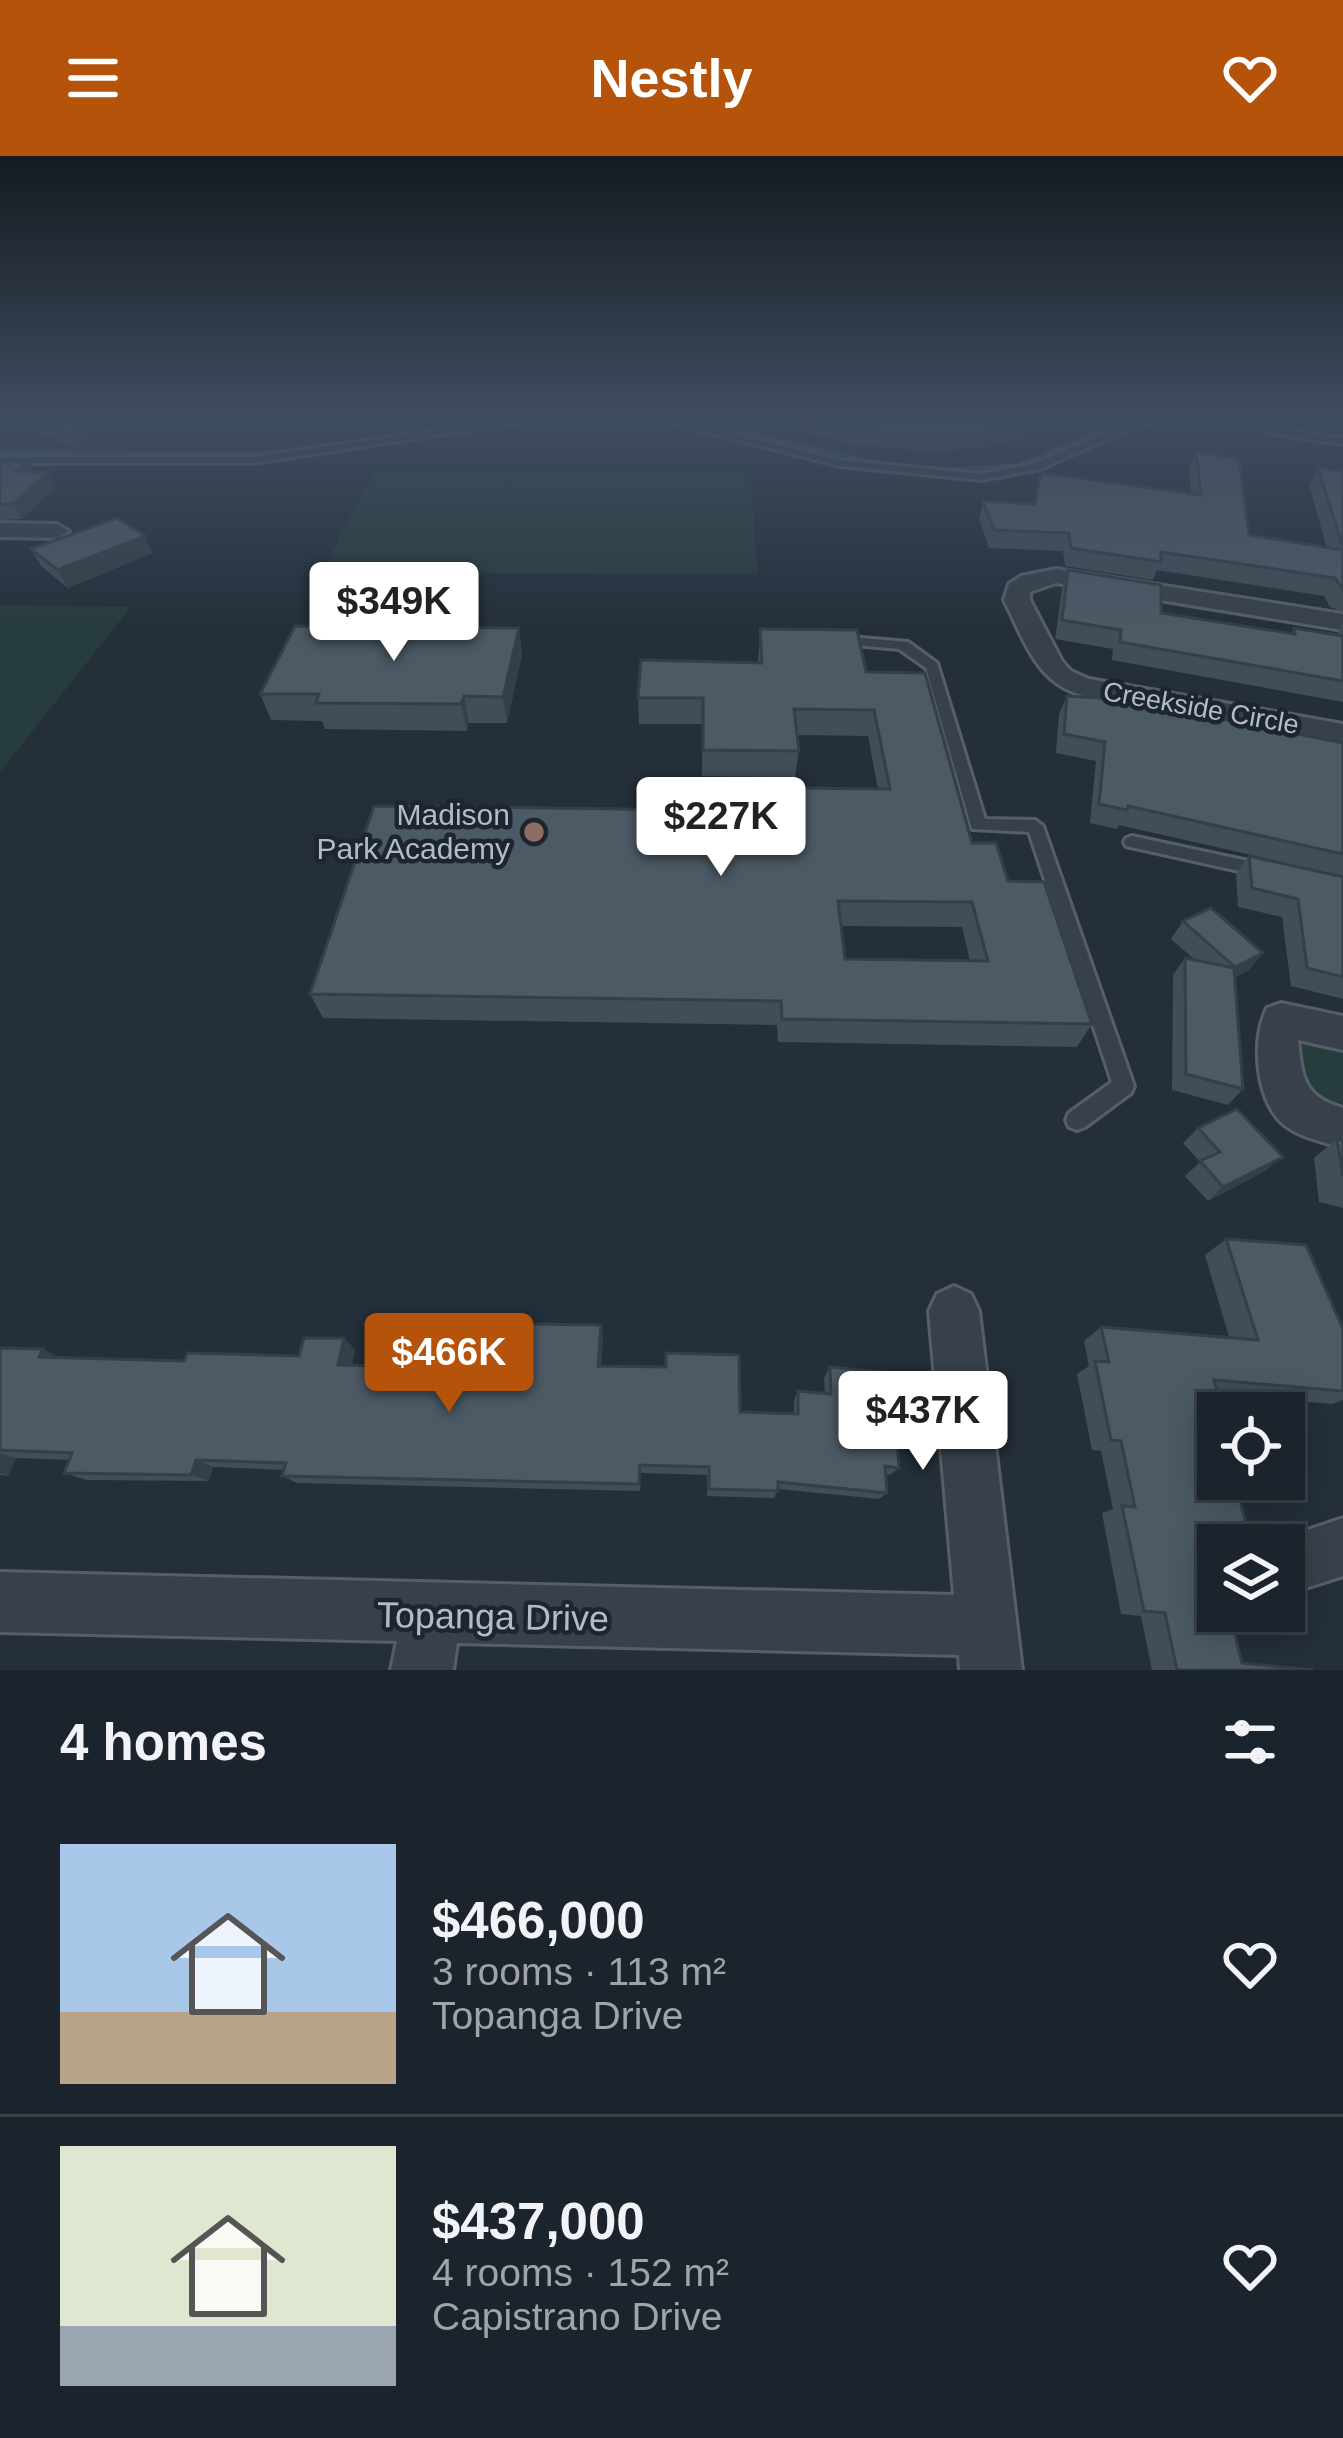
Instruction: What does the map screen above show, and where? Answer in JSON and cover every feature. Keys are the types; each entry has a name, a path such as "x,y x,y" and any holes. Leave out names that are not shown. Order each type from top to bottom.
{"street":[{"path":"0,530 57,531"},
{"name":"Creekside Circle","path":"1343,622 1056,576 1030,580 1018,589 1017,600 1061,677 1082,686 1343,734"},
{"path":"1343,1033 1282,1020 1277,1030 1284,1094 1294,1110 1343,1128"},
{"path":"954,1311 988,1648"},
{"name":"Topanga Drive","path":"0,1602 427,1643 988,1648"}],"lane":[{"path":"822,640 903,645 932,667 978,825 1035,826 1124,1086 1077,1120"},
{"path":"1132,842 1273,872"}],"green space":[{"path":"364,490 751,490 758,575 322,572"},
{"path":"0,605 131,607 0,772"},
{"path":"1301,1038 1343,1046 1343,1112 1301,1090 1297,1043"}],"building":[{"path":"0,490 29,490 13,504 0,504"},
{"path":"1038,490 1162,490 1201,495 1200,490 1243,490 1249,535 1343,550 1343,590 1335,578 1161,552 1161,562 1071,548 1069,533 994,530 983,501 1035,504"},
{"path":"1325,490 1343,490 1343,547"},
{"path":"117,518 145,536 58,570 31,549"},
{"path":"1068,570 1161,585 1161,613 1295,634 1294,628 1343,636 1343,681 1120,642 1121,630 1062,620"},
{"path":"295,626 519,628 503,697 464,696 461,704 316,703 319,694 260,694"},
{"path":"760,629 857,630 866,672 925,673 972,843 996,843 1008,881 1044,882 1092,1024 782,1019 781,1001 310,994 374,806 790,811 788,788 890,789 874,710 794,709 799,751 703,750 703,698 638,698 641,660 762,663","holes":["838,901 972,902 988,961 845,959"]},
{"path":"1067,696 1121,699 1343,743 1343,854 1128,806 1127,810 1099,804 1105,742 1064,734"},
{"path":"1249,856 1343,877 1343,977 1307,968 1298,899 1252,888"},
{"path":"1211,908 1263,953 1235,967 1183,921"},
{"path":"1185,958 1234,968 1243,1089 1186,1074"},
{"path":"1237,1109 1283,1157 1223,1187 1200,1161 1220,1152 1198,1128"},
{"path":"1337,1139 1343,1140 1343,1176"},
{"path":"1226,1239 1306,1245 1343,1329 1343,1391 1214,1380 1217,1392 1197,1392 1197,1500 1240,1500 1246,1524 1197,1524 1197,1632 1234,1632 1242,1663 1314,1670 1177,1670 1165,1613 1144,1611 1122,1506 1135,1507 1121,1441 1111,1440 1095,1361 1109,1362 1101,1327 1258,1340"},
{"path":"455,1314 529,1316 528,1324 601,1325 598,1366 666,1367 666,1353 739,1355 740,1412 798,1414 798,1391 831,1394 830,1367 893,1373 899,1468 885,1466 887,1493 778,1482 778,1491 709,1489 709,1467 640,1465 639,1484 282,1476 286,1463 196,1460 191,1475 64,1473 72,1453 0,1450 0,1348 43,1349 39,1357 184,1361 187,1353 299,1356 304,1338 344,1338 338,1365 446,1367"}],"place":[{"name":"Madison Park Academy","path":"534,832"}]}
